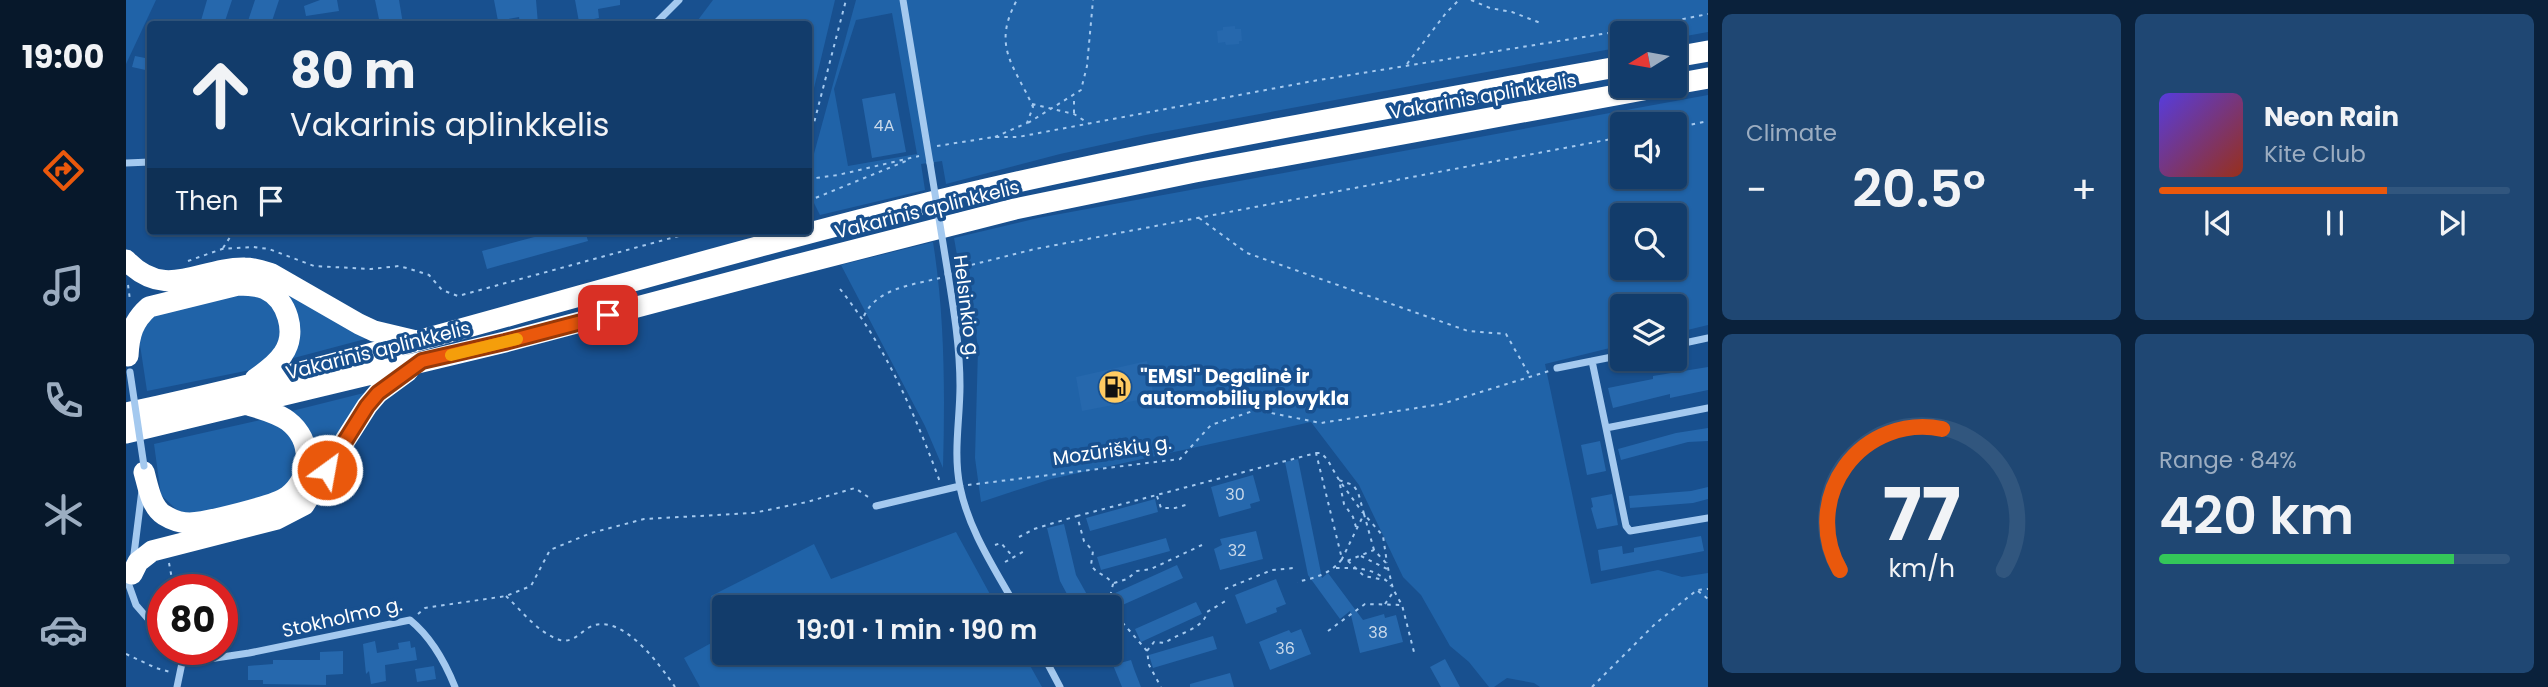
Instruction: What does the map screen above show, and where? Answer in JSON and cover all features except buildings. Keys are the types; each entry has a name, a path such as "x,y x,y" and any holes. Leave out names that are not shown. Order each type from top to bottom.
{"highway":[{"path":"1687,55 1708,51"},
{"name":"Vakarinis aplinkkelis","path":"812,233 1003,184 1196,144 1610,68"},
{"path":"1687,82 1708,78"},
{"name":"Vakarinis aplinkkelis","path":"420,351 505,342 1015,209 1195,172 1610,96"},
{"name":"Vakarinis aplinkkelis","path":"126,433 246,396 420,351 804,235"},
{"path":"126,260 134,268 162,281 192,279 232,269 259,270 272,274 359,324 420,351 367,406 303,505 277,519 165,547 144,555 129,579"},
{"path":"128,357 131,329 149,307 238,285 253,285 267,290 280,300 288,316 290,334 285,352 246,396 287,420 298,430 304,442 307,459 304,475 296,488 286,498 272,504 198,522 178,522 160,512 149,492 144,469"},
{"name":"Vakarinis aplinkkelis","path":"126,413 246,396"}],"street":[{"path":"658,21 679,0"},
{"name":"Helsinkio g.","path":"903,0 958,344 960,387 957,452 960,486 975,532 1009,595"},
{"path":"126,163 147,162"},
{"path":"1687,342 1708,338"},
{"path":"128,357 144,469 129,579 136,605 147,618"},
{"path":"1557,368 1610,357"},
{"path":"1592,361 1626,526 1630,531 1708,518"},
{"path":"1606,428 1708,408"},
{"path":"876,506 960,486"},
{"path":"410,620 421,629 433,646 455,687"},
{"name":"Stokholmo g.","path":"238,655 410,620"},
{"path":"177,687 182,665"},
{"path":"1048,665 1060,687"}],"path":[{"path":"812,131 846,0"},
{"path":"1017,0 1007,20 1006,39 1012,68 1032,104 1031,117 1027,123"},
{"path":"994,137 1027,123 1081,90 1087,66 1093,0"},
{"path":"1406,66 1459,0"},
{"path":"1471,0 1544,24"},
{"path":"936,146 994,137 1018,138 1313,81 1633,29 1708,14"},
{"path":"1074,114 1072,106 1075,95"},
{"path":"1032,104 1074,114 1089,124"},
{"path":"1687,125 1708,121"},
{"path":"863,318 869,305 881,295 963,272 967,266 1035,249 1610,139"},
{"path":"812,178 920,156"},
{"path":"812,199 913,158"},
{"path":"1199,218 1247,253 1468,331 1506,334 1530,377"},
{"path":"222,249 231,235"},
{"path":"183,263 222,249 253,247 269,249 314,266 371,269 399,266 429,275 442,290 458,296 676,235"},
{"path":"840,289 863,318 919,425 943,489"},
{"name":"Mozūriškių g.","path":"960,486 1180,458 1211,425 1256,410 1321,423 1442,404 1557,368"},
{"path":"1316,453 1342,559"},
{"path":"1019,537 1034,529 1077,516 1321,453 1383,536 1393,590 1384,604"},
{"path":"1339,480 1353,485 1358,492 1374,550 1387,564"},
{"path":"1339,480 1344,504 1357,528"},
{"path":"675,687 646,649 622,631 608,625 590,627 579,637 562,641 541,630 506,596 531,586 550,551 591,533 644,519 753,513 807,502 855,488 870,497 876,506"},
{"path":"1157,495 1161,508 1189,504"},
{"path":"1335,568 1364,514"},
{"path":"1077,516 1084,541 1093,551 1091,565 1107,576 1113,584 1110,595"},
{"path":"995,545 1001,543 1014,558"},
{"path":"1113,584 1127,579 1137,571 1151,569 1202,545"},
{"path":"165,547 171,574"},
{"path":"1005,562 1027,550"},
{"path":"1347,561 1374,550"},
{"path":"1360,555 1389,570"},
{"path":"1342,559 1364,576 1387,580"},
{"path":"1225,589 1272,570 1294,568"},
{"path":"1297,582 1335,568 1368,568 1387,580 1402,605 1415,656"},
{"path":"1592,687 1655,624 1697,590 1708,589"},
{"path":"1697,590 1708,598"},
{"name":"Stokholmo g.","path":"410,620 425,608 506,596"},
{"path":"1147,651 1154,642 1165,643 1175,635 1200,624 1206,618 1207,612 1229,599"},
{"path":"1328,631 1365,604 1402,605"},
{"path":"1122,622 1147,651 1149,665 1161,687"},
{"path":"126,654 156,668 180,674"}],"shaded area":[{"path":"126,0 156,0 126,64"},
{"path":"713,0 835,0 812,96 812,21 697,21"},
{"path":"856,0 1708,0 1708,32 1687,36 1687,21 1610,21 1610,49 1146,135 946,184 942,161 921,164 925,190 820,215 812,199 812,161","holes":["892,13 917,154 848,166 834,89 856,20"]},
{"path":"1708,95 1708,325 1687,330 1687,294 1610,294 1610,348 1545,364 1591,584 1658,570 1682,577 1708,573 1708,687 1540,687 1534,683 1507,678 1494,687 1489,687 1469,662 1450,646 1421,595 1403,577 1359,485 1311,422 1051,479 981,502 975,458 978,349 969,282 960,272 954,238 1038,218 1610,113 1610,189 1687,189 1687,112 1615,112"},
{"path":"933,242 943,355 943,468 925,426 841,265"},
{"path":"280,289 369,338 290,359"},
{"path":"256,292 280,313 280,348 255,369 147,391 139,338 149,317 232,293"},
{"path":"368,392 311,479 288,412"},
{"path":"261,420 278,425 288,434 295,447 299,464 283,491 192,516 177,510 161,495 154,444"},
{"path":"956,532 990,595 713,595 814,544 831,579"},
{"path":"712,643 712,665 1030,665 1042,687 700,687 684,658"}],"slow traffic":[{"path":"451,355 517,339"}],"place":[{"name":"\"EMSI\" Degalinė ir automobilių plovykla","path":"1115,387"}],"route":[{"path":"327,470 378,393 422,361 608,315"}]}
